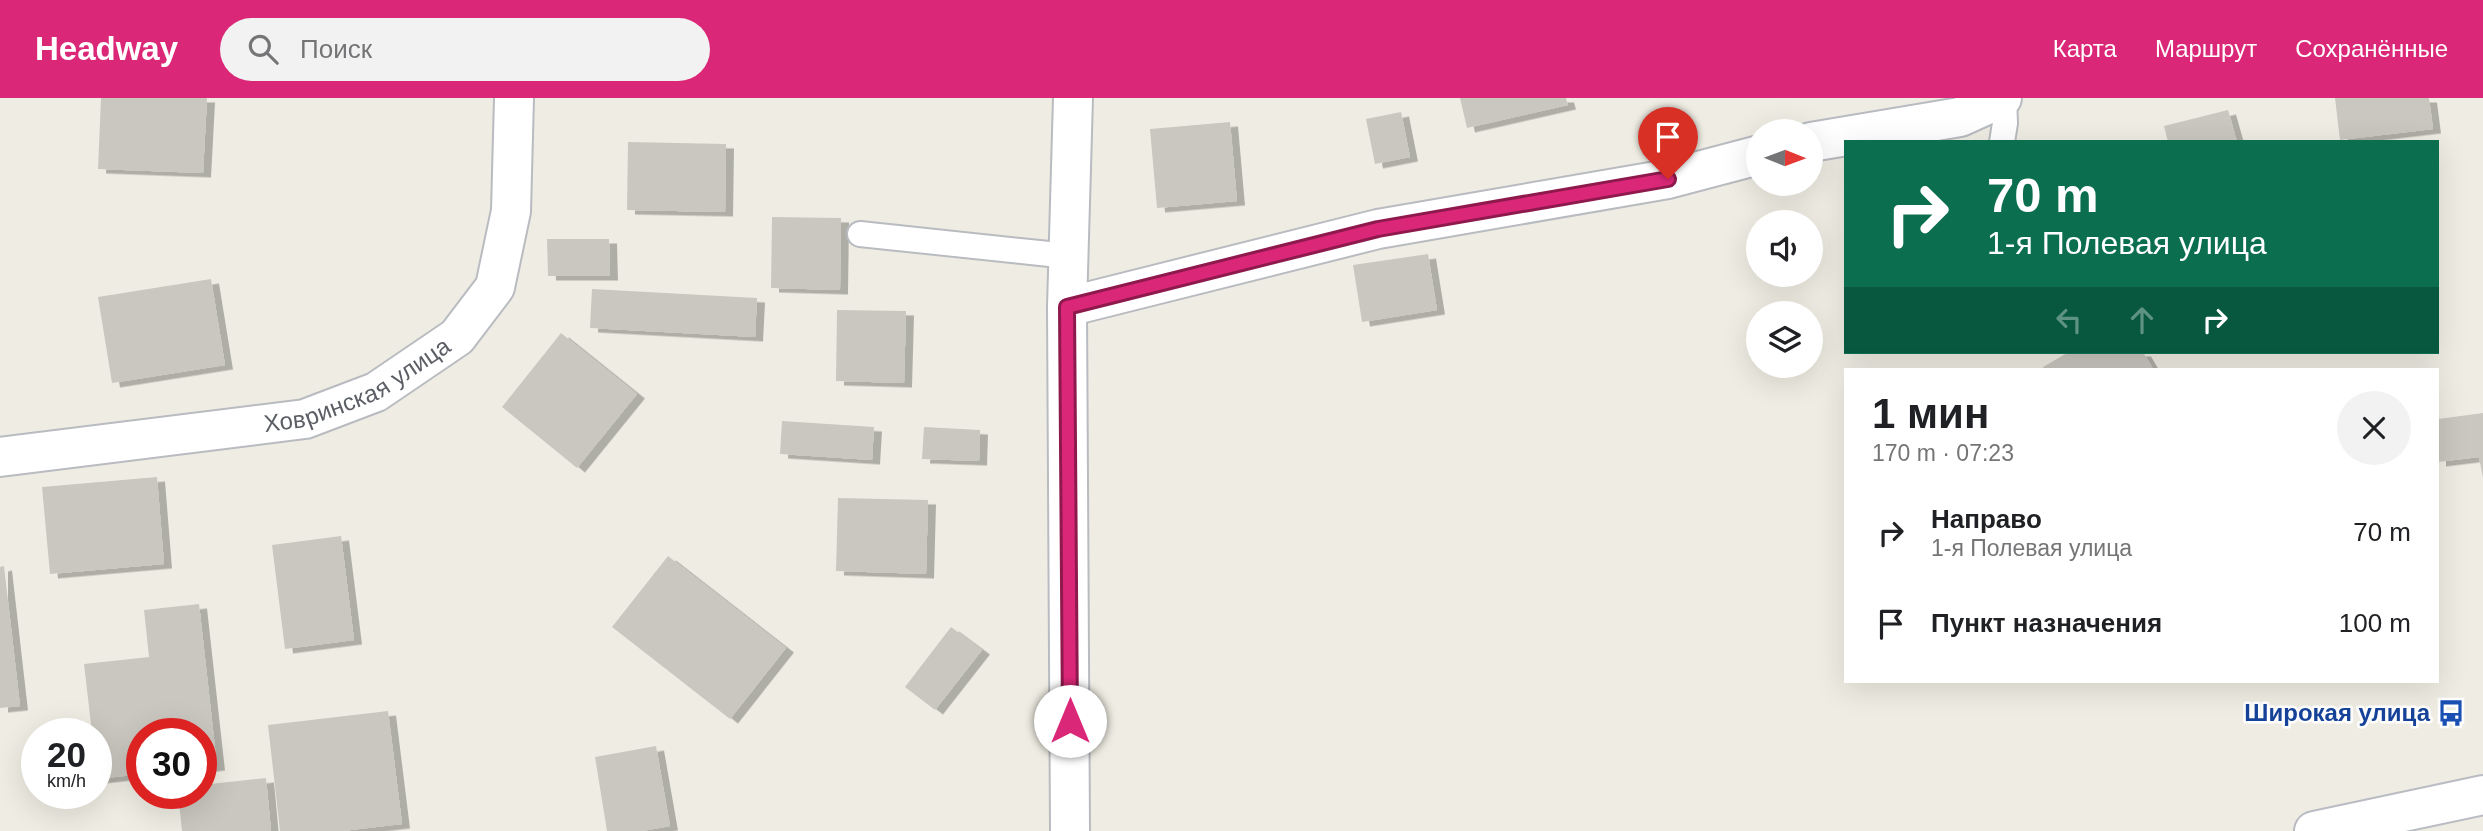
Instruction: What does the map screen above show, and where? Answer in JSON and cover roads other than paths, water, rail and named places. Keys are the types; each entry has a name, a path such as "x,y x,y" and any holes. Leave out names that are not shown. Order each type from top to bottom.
{"street":[{"name":"Ховринская улица","path":"0,457 306,419 376,392 457,337 495,287 511,211 514,98"},
{"path":"1070,831 1067,307 1073,98"},
{"path":"1824,140 1960,117 2003,98"},
{"path":"1067,307 1378,229 1668,179 1746,158"},
{"path":"2314,831 2483,796"}],"lane":[{"path":"2002,140 2005,123 2003,98"},
{"path":"860,234 1068,256"}],"place":[{"name":"Широкая улица","path":"2451,713"}]}
